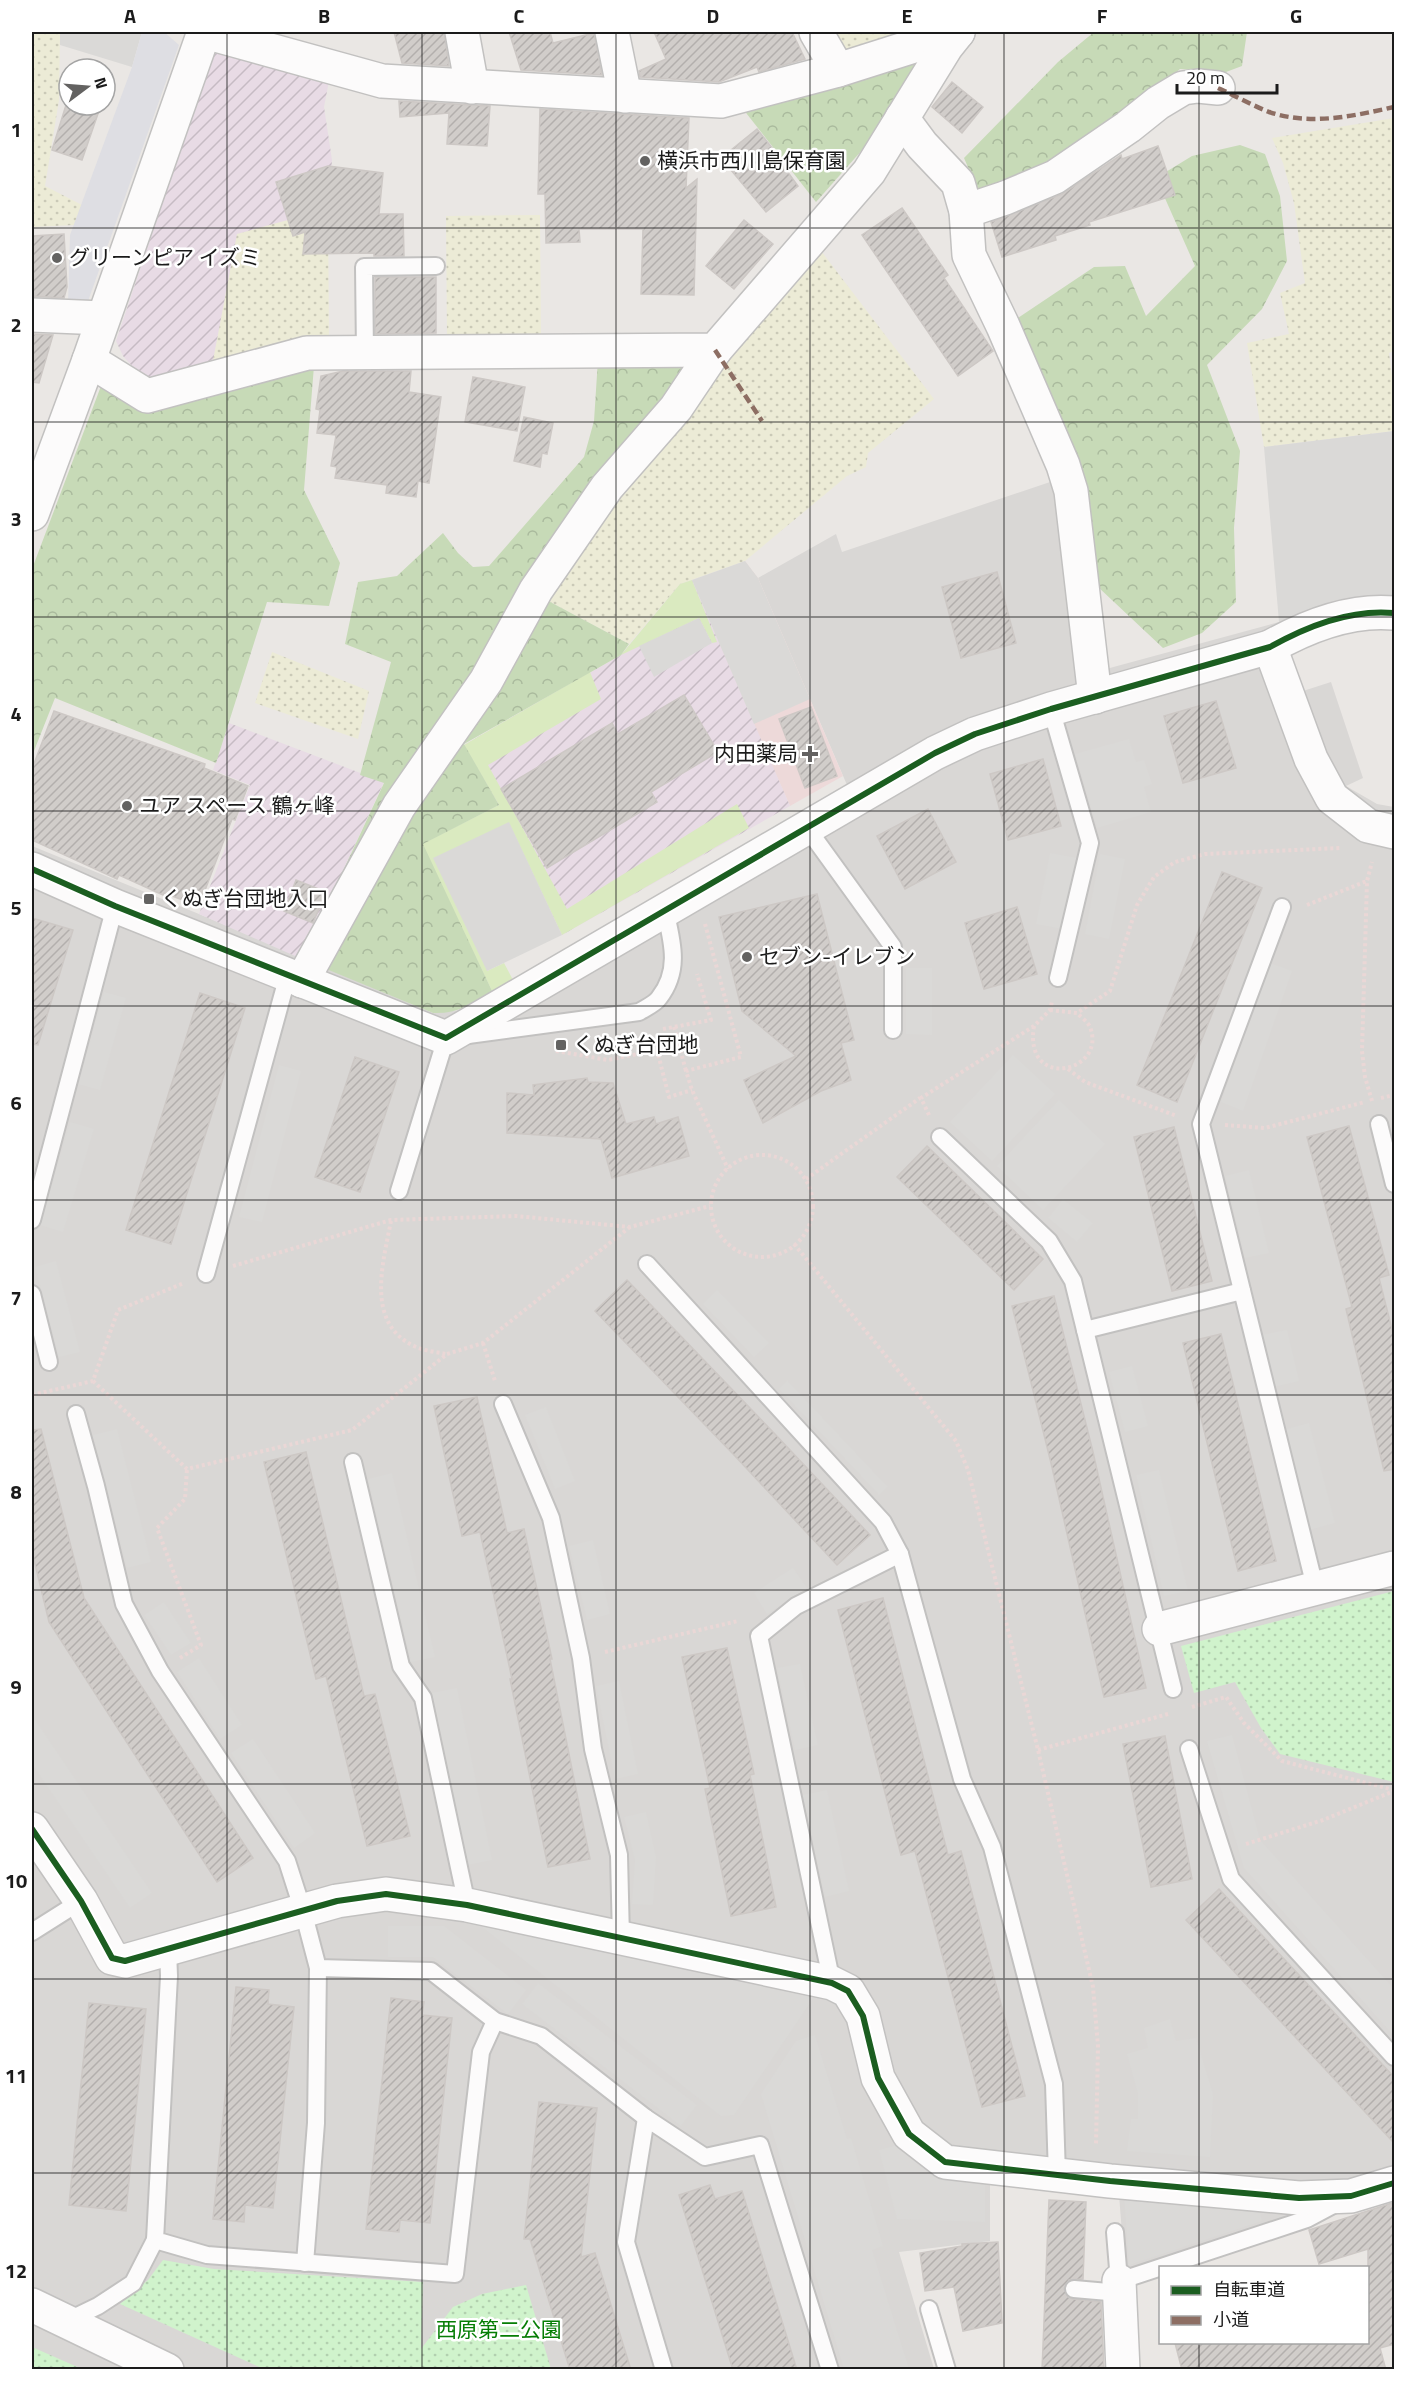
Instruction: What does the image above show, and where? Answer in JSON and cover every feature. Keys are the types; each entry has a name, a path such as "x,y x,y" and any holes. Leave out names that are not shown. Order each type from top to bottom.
{"street":[{"path":"462,32 472,87"},
{"path":"612,32 625,96"},
{"path":"816,32 838,70"},
{"path":"32,514 89,360 198,35 382,81 721,101 838,70 958,32"},
{"path":"295,978 399,806 486,681 536,590 607,487 676,408 715,350 869,172 946,47 958,32"},
{"path":"966,211 1055,177 1128,127 1158,103 1183,88 1198,86 1218,88"},
{"path":"902,118 922,145 958,183 966,211 969,255 1003,326 1071,491 1095,697"},
{"path":"32,315 103,318"},
{"path":"89,360 147,396 307,353 715,350"},
{"path":"32,869 115,906 446,1038 592,955 935,753 975,734 1051,709 1270,647 1300,630 1372,611 1395,613"},
{"path":"1270,647 1311,759 1332,798 1368,826 1387,830"},
{"path":"1159,1629 1395,1568"},
{"path":"32,1828 81,1901 112,1958 125,1961 337,1901 387,1894 466,1905 832,1983 848,1991 863,2016 878,2078 909,2134 945,2162 1057,2175 1111,2189 1299,2198 1351,2196 1395,2183"},
{"path":"1120,2287 1123,2370"},
{"path":"32,2305 167,2370"}],"lane":[{"path":"365,354 364,267 436,266"},
{"path":"1051,709 1090,843 1058,978"},
{"path":"807,828 893,947 893,1030"},
{"path":"32,1220 115,906"},
{"path":"399,1191 446,1038 639,1012 659,999 672,971 674,948 665,910"},
{"path":"1280,911 1201,1124 1315,1587"},
{"path":"206,1274 295,978"},
{"path":"1379,1124 1395,1184"},
{"path":"940,1137 1049,1241 1072,1281 1173,1689"},
{"path":"647,1264 883,1522 900,1554 962,1779 992,1847 1054,2084 1057,2175"},
{"path":"1085,1330 1242,1291"},
{"path":"32,1294 49,1362"},
{"path":"503,1404 551,1518 581,1658 593,1749 619,1855 621,1939"},
{"path":"76,1414 124,1604 160,1671 286,1861 303,1911 318,1968 316,2123 305,2263"},
{"path":"353,1462 401,1666 423,1698 466,1905"},
{"path":"832,1983 759,1636 796,1606 900,1554"},
{"path":"1189,1749 1231,1879 1395,2057"},
{"path":"32,1932 81,1901"},
{"path":"66,2322 98,2306 133,2283 155,2241 169,1976 168,1950"},
{"path":"318,1968 431,1971 495,2021 541,2036 646,2118 705,2157 760,2145 830,2370"},
{"path":"155,2241 207,2255 455,2274 481,2052 495,2021"},
{"path":"646,2118 626,2242 664,2370"},
{"path":"1178,2266 1307,2219 1351,2196"},
{"path":"1115,2232 1120,2287"},
{"path":"1074,2289 1120,2287 1159,2273"},
{"path":"929,2309 947,2370"}],"path":[{"path":"1379,1124 1365,1077 1362,1051 1367,881 1372,863 1387,830"},
{"path":"1050,1010 1077,1012 1110,991 1137,905 1154,877 1175,862 1205,854 1339,847 1347,851"},
{"path":"1364,859 1372,863"},
{"path":"1280,911 1367,881"},
{"path":"686,1071 741,1056 705,923"},
{"path":"806,1179 921,1098 1034,1026 1050,1010 1058,978"},
{"path":"1034,1026 1031,1042 1037,1058 1051,1068 1068,1069 1084,1060 1092,1044 1089,1026 1077,1012"},
{"path":"674,1027 692,1090 728,1170"},
{"path":"556,1051 608,1060 657,1050 669,1097 692,1090"},
{"path":"921,1098 940,1137"},
{"path":"760,1154 786,1161 806,1179 814,1205 807,1231 788,1251 762,1258 736,1251 717,1232 710,1206 717,1180 728,1170 735,1162 760,1154"},
{"path":"399,1191 380,1277 382,1308 396,1334 415,1347 447,1354"},
{"path":"93,1381 118,1310 206,1274 391,1220 516,1216 630,1227 710,1206"},
{"path":"187,1469 352,1430 447,1354 483,1343 630,1227"},
{"path":"794,1245 956,1441 968,1470 1038,1750 1093,1987 1098,2046 1096,2145"},
{"path":"483,1343 503,1404"},
{"path":"32,1395 93,1381"},
{"path":"93,1381 187,1469"},
{"path":"160,1671 201,1645 157,1528 185,1498 187,1469"},
{"path":"581,1658 738,1621 759,1636"},
{"path":"1173,1689 1178,1711"},
{"path":"1038,1750 1226,1697 1244,1723 1282,1761 1395,1790"},
{"path":"1222,1852 1323,1820 1395,1790"}],"shaded area":[{"path":"60,32 142,32 132,67 117,62 117,57 99,57 60,45"},
{"path":"142,32 164,32 179,45 87,304 68,304 70,235 114,117 117,117 117,108"},
{"path":"216,43 330,76 324,107 332,160 328,209 212,366 153,379 132,366 123,356 116,341"},
{"path":"1394,431 1394,600 1324,610 1279,622 1264,447"},
{"name":"くぬぎ台団地","path":"1059,479 1084,675 1279,622 1303,691 1331,682 1363,778 1346,786 1377,804 1394,807 1394,2195 1326,2216 1301,2212 1125,2271 1119,2195 990,2185 990,2241 899,2252 934,2369 32,2369 32,846 433,1013 462,1010 847,785 758,578 836,534 842,552"},
{"path":"745,561 758,578 843,776 790,806 717,642"},
{"path":"745,561 758,578 810,699 754,724 692,580"},
{"path":"692,580 790,806 562,935 509,822 464,745 621,655"},
{"path":"699,618 712,643 654,677 639,646"},
{"path":"229,723 384,782 302,959 199,914 250,785 213,770"},
{"path":"1129,739 1136,762 1144,760 1152,784 1144,787 1151,812 1097,828 1075,754"},
{"path":"509,822 562,935 487,971 433,858"},
{"path":"1050,853 1077,858 1063,929 1036,924"},
{"path":"1100,854 1125,859 1109,939 1085,934"},
{"path":"1270,963 1292,971 1243,1111 1221,1102"},
{"path":"906,968 932,968 932,1035 906,1034"},
{"path":"104,992 126,998 100,1090 78,1084"},
{"path":"1013,1055 1055,1094 992,1161 950,1122"},
{"path":"279,1065 301,1071 262,1222 239,1217"},
{"path":"1059,1100 1105,1144 1043,1210 997,1166"},
{"path":"70,1122 94,1129 63,1232 40,1225"},
{"path":"1249,1170 1269,1253 1245,1258 1225,1176"},
{"path":"1063,1199 1093,1223 1077,1242 1048,1218"},
{"path":"56,1261 80,1352 59,1357 35,1267"},
{"path":"717,1290 769,1343 754,1357 703,1304"},
{"path":"1287,1330 1299,1381 1273,1387 1261,1335"},
{"path":"1132,1366 1148,1426 1125,1432 1109,1372"},
{"path":"787,1380 888,1487 879,1495 779,1389"},
{"path":"546,1407 575,1481 555,1489 525,1415"},
{"path":"1309,1423 1335,1523 1309,1530 1283,1430"},
{"path":"117,1429 151,1562 127,1568 93,1435"},
{"path":"1159,1470 1188,1591 1164,1596 1136,1475"},
{"path":"392,1473 435,1657 411,1662 368,1479"},
{"path":"593,1540 610,1614 587,1620 569,1546"},
{"path":"793,1568 807,1588 767,1614 754,1593"},
{"path":"164,1602 191,1643 171,1655 144,1615"},
{"path":"199,1658 242,1725 220,1739 177,1672"},
{"path":"800,1664 818,1745 795,1750 777,1668"},
{"path":"619,1681 638,1774 615,1779 596,1686"},
{"path":"457,1688 492,1860 467,1865 432,1693"},
{"path":"32,1715 152,1893 130,1908 32,1764"},
{"path":"1232,1735 1260,1840 1394,1989 1394,2036 1244,1868 1207,1741"},
{"path":"253,1739 315,1833 294,1848 231,1753"},
{"path":"827,1790 849,1891 825,1897 803,1795"},
{"path":"646,1812 656,1857 653,1905 632,1904 635,1860 624,1817"},
{"path":"388,1926 444,1926 526,1990 508,2014 433,1957 388,1957"},
{"path":"481,1926 814,1997 734,2115 721,2116"},
{"path":"538,1983 697,2105 681,2126 522,2004"},
{"path":"1170,2019 1176,2041 1196,2038 1213,2094 1210,2157 1127,2151 1131,2119 1138,2119 1138,2094 1127,2054 1148,2048 1144,2028"},
{"path":"815,2035 847,2139 851,2138 883,2246 872,2250 909,2369 844,2369 761,2094 796,2041"},
{"path":"902,2144 985,2178 985,2222 897,2219 879,2150"},
{"path":"1124,2194 1258,2205 1262,2221 1129,2265"}],"green space":[{"path":"32,32 60,32 60,57 57,57 57,112 45,186 82,205 74,225 32,227"},
{"path":"835,32 925,32 849,56"},
{"path":"1094,32 1247,32 1242,66 1226,72 1180,69 1078,151 980,195 964,158 1058,62"},
{"path":"929,49 863,149 816,202 743,109"},
{"path":"1394,118 1394,351 1389,353 1394,391 1394,431 1264,447 1247,343 1289,334 1280,293 1305,283 1294,203 1283,163 1272,138"},
{"path":"1240,145 1265,154 1280,196 1287,261 1262,309 1207,365 1240,451 1234,528 1236,602 1202,633 1163,648 1097,586 1084,474 1015,320 1094,267 1125,266 1146,316 1195,266 1156,178 1192,156"},
{"path":"328,209 329,338 212,366 237,234"},
{"path":"540,215 541,337 447,337 446,216"},
{"path":"815,243 934,399 868,453 866,467 847,476 745,561 680,584 629,644 539,596"},
{"path":"598,359 697,360 539,596 629,644 621,655 464,744 499,805 423,844 493,993 457,1010 433,1013 302,959 384,783 360,775 391,662 345,644 358,582 397,576 443,533 458,553 473,567 489,566 584,457 594,421"},
{"path":"314,366 304,490 340,563 329,606 267,602 216,763 55,698 32,756 32,569 101,386"},
{"path":"692,580 717,642 712,643 699,618 621,655 680,584"},
{"path":"272,652 369,691 358,739 255,703"},
{"path":"590,672 601,699 488,765 567,909 737,804 749,828 562,935 509,823 487,971 504,963 513,980 493,993 422,844 499,805 464,745"},
{"path":"1394,1591 1394,1782 1280,1754 1261,1728 1235,1682 1194,1693 1181,1646"},
{"name":"西原第二公園","path":"163,2260 214,2269 423,2282 421,2349 453,2307 482,2294 526,2285 551,2369 264,2369 120,2304 148,2280"},
{"path":"32,2347 82,2369 32,2369"}],"building":[{"path":"394,32 444,32 449,66 402,63"},
{"path":"509,32 550,32 553,43 594,33 602,75 521,70"},
{"path":"654,32 792,32 805,59 759,72 757,67 719,82 640,77 639,71 666,59"},
{"path":"952,82 983,107 962,133 932,107"},
{"path":"399,101 490,106 487,146 447,144 449,113 400,117"},
{"path":"540,109 689,118 686,188 697,179 694,295 641,294 643,229 579,229 580,242 546,243 545,194 538,194"},
{"path":"62,117 97,117 82,160 52,150"},
{"path":"757,129 789,169 787,171 798,186 766,212 721,158"},
{"path":"1158,146 1175,195 1089,222 1090,225 1055,236 1056,240 1002,257 991,222 1062,194 1121,155 1122,159"},
{"path":"328,166 383,173 379,214 403,214 404,256 374,256 374,253 303,254 305,232 293,236 276,182"},
{"path":"902,208 948,275 944,278 993,351 958,376 862,235"},
{"path":"744,220 773,244 734,289 706,266"},
{"path":"64,234 67,287 64,298 32,296 32,236"},
{"path":"375,277 436,277 436,333 375,334"},
{"path":"32,334 53,335 39,383 32,382"},
{"path":"343,371 411,371 409,392 441,397 429,483 418,481 416,497 386,493 387,485 335,478 337,467 331,466 336,435 317,433 320,410 316,409 321,376"},
{"path":"473,377 525,387 517,431 465,422"},
{"path":"524,417 553,423 547,454 542,453 540,467 514,461"},
{"path":"997,572 1016,643 961,658 942,587"},
{"path":"684,695 718,752 651,792 657,802 547,868 501,789 612,723 618,734"},
{"path":"1216,701 1236,768 1183,783 1164,716"},
{"path":"811,707 837,776 805,788 779,719"},
{"path":"54,711 205,764 204,768 248,786 235,820 232,819 199,906 164,893 163,895 119,875 117,879 32,840 32,769"},
{"path":"1043,759 1061,826 1008,840 990,774"},
{"path":"928,809 956,862 905,889 877,836"},
{"path":"1222,872 1262,888 1177,1102 1137,1085"},
{"path":"296,880 326,892 313,923 284,911"},
{"path":"817,894 854,1040 841,1043 851,1080 821,1091 763,1123 744,1080 796,1056 742,1011 719,917"},
{"path":"1017,907 1037,974 984,989 965,923"},
{"path":"32,918 73,930 38,1045 32,1044"},
{"path":"200,993 245,1008 171,1244 126,1230"},
{"path":"355,1057 399,1072 360,1192 315,1177"},
{"path":"587,1078 588,1082 613,1083 626,1124 654,1117 656,1124 678,1117 689,1156 612,1178 601,1139 507,1133 507,1093 534,1095 533,1085"},
{"path":"1349,1126 1389,1275 1379,1278 1395,1341 1395,1469 1384,1471 1346,1309 1352,1307 1307,1137"},
{"path":"1174,1127 1212,1281 1172,1291 1134,1137"},
{"path":"927,1146 1043,1259 1014,1290 897,1177"},
{"path":"627,1280 870,1535 837,1565 595,1311"},
{"path":"1054,1296 1093,1452 1146,1688 1104,1697 1051,1463 1012,1306"},
{"path":"1221,1334 1276,1561 1238,1571 1183,1343"},
{"path":"477,1397 507,1533 524,1529 552,1659 550,1659 590,1859 548,1867 510,1679 512,1679 480,1532 462,1536 434,1406"},
{"path":"41,1429 84,1598 253,1858 217,1882 49,1622 32,1552 32,1430"},
{"path":"306,1452 364,1696 375,1694 410,1836 367,1846 326,1676 316,1679 264,1462"},
{"path":"883,1598 948,1855 961,1851 1025,2096 982,2107 915,1851 901,1855 838,1610"},
{"path":"727,1648 754,1774 750,1775 776,1907 731,1916 705,1789 710,1788 682,1657"},
{"path":"1165,1736 1192,1879 1151,1887 1123,1744"},
{"path":"1219,1889 1395,2078 1395,2144 1186,1920"},
{"path":"236,1987 269,1990 268,2004 294,2007 273,2208 245,2205 244,2222 213,2219"},
{"path":"391,1998 424,2002 422,2015 452,2018 430,2223 400,2220 399,2232 366,2229"},
{"path":"89,2003 146,2009 126,2211 69,2205"},
{"path":"539,2102 597,2108 581,2257 595,2253 631,2370 570,2370 530,2239 524,2239"},
{"path":"710,2185 715,2199 742,2191 797,2370 733,2370 679,2195"},
{"path":"1049,2200 1086,2202 1083,2279 1069,2280 1064,2289 1068,2297 1073,2299 1101,2302 1104,2370 1042,2370"},
{"path":"1395,2202 1395,2344 1380,2348 1386,2370 1182,2370 1175,2344 1369,2344 1368,2249 1319,2264 1309,2230"},
{"path":"998,2242 1002,2323 963,2331 954,2287 925,2291 920,2253 962,2246 962,2244"}],"marked path":[{"path":"1218,88 1269,112 1300,118 1332,118 1394,107"},
{"path":"715,350 762,421"}],"cycle path":[{"path":"32,869 115,906 446,1038 935,753 975,734 1051,709 1270,647 1299,632 1346,616 1378,612 1394,613"},
{"path":"32,1829 81,1901 112,1958 125,1961 337,1901 386,1894 467,1905 832,1983 848,1991 863,2016 878,2078 909,2134 945,2162 1110,2181 1299,2198 1351,2196 1394,2183"}],"place":[{"name":"横浜市西川島保育園","path":"645,161"},
{"name":"グリーンピア イズミ","path":"57,258"},
{"name":"内田薬局","path":"810,754"},
{"name":"ユア スペース 鶴ヶ峰","path":"127,806"},
{"name":"くぬぎ台団地入口","path":"149,899"},
{"name":"セブン-イレブン","path":"747,957"},
{"name":"くぬぎ台団地","path":"561,1045"}]}
